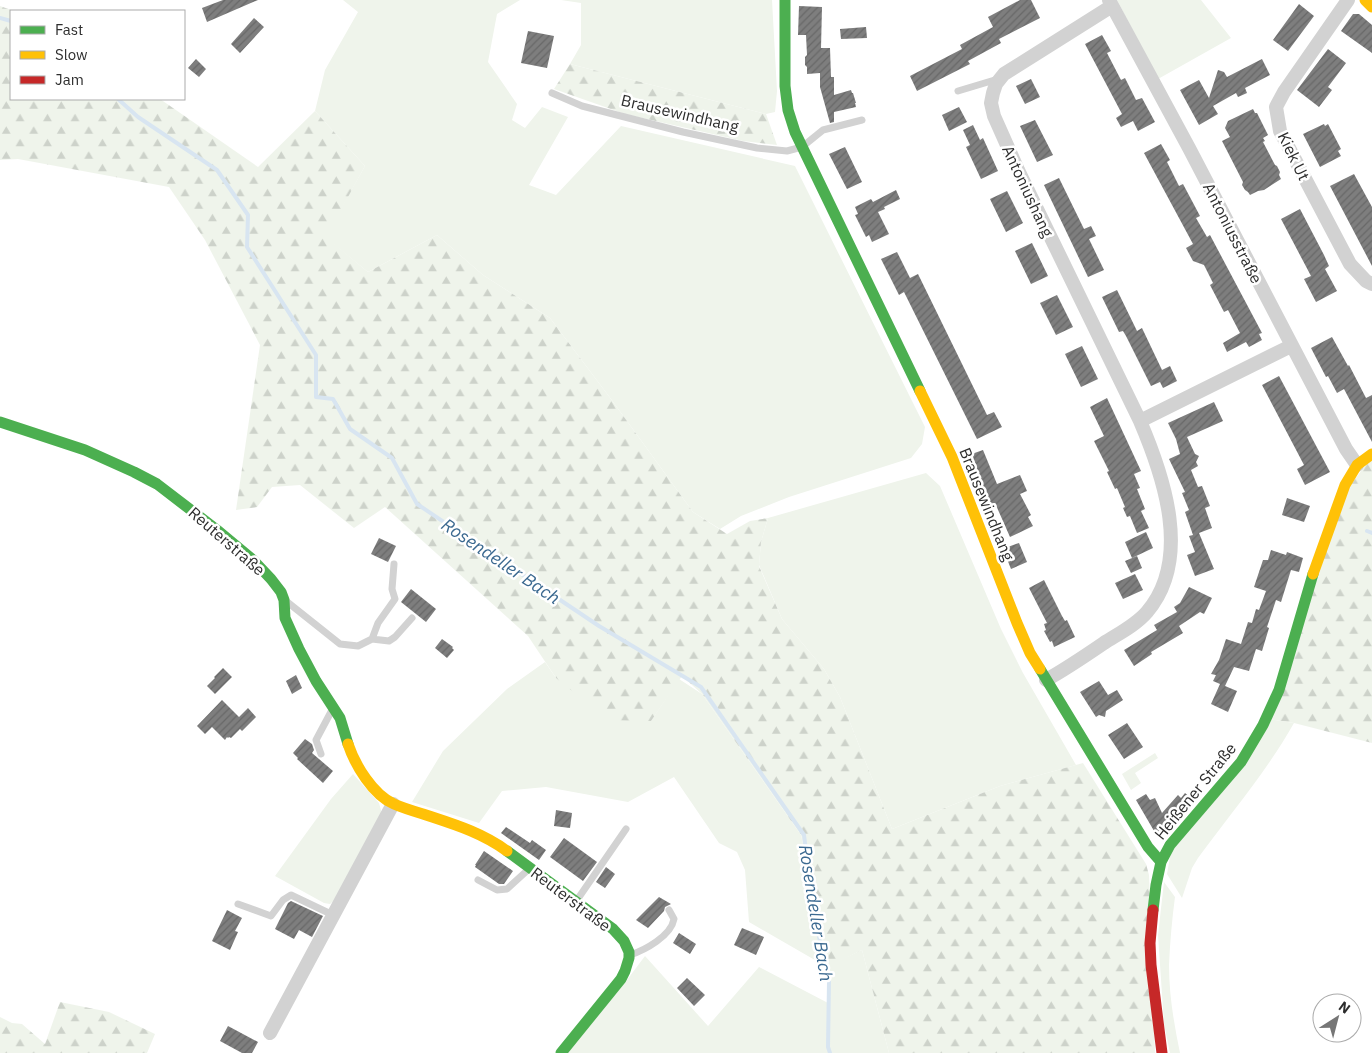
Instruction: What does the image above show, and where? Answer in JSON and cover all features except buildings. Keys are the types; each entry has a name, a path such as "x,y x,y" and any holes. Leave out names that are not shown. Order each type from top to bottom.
{"street":[{"name":"Brausewindhang","path":"785,0 786,99 788,110 802,147 952,457 1030,653 1148,847 1161,862"},
{"name":"Kiek Ut","path":"1348,0 1284,92 1276,107 1280,131 1350,264 1366,281 1372,284"},
{"path":"1365,0 1372,8"},
{"path":"1000,78 1111,3"},
{"name":"Antoniusstraße","path":"1111,3 1189,148 1291,346 1346,449 1357,465"},
{"name":"Antoniushang","path":"1000,78 996,84 991,103 994,116 1018,170 1140,421 1155,458 1164,490 1170,529 1171,554 1164,583 1156,601 1131,626 1046,680"},
{"path":"1140,421 1291,346"},
{"name":"Reuterstraße","path":"0,422 85,450 157,484 193,510 253,560 281,592 284,600 285,618 299,649 316,681 340,718 350,750 362,774 381,796 393,804 469,829 496,843 613,930 628,946 630,955"},
{"name":"Heißener Straße","path":"1162,1053 1150,943 1156,884 1161,862 1170,845 1241,762 1263,726 1279,690 1315,568 1344,485 1357,465 1372,454"},
{"path":"270,1033 393,804"},
{"path":"561,1053 621,979 629,963 630,955"}],"lane":[{"path":"958,91 1000,78"},
{"name":"Brausewindhang","path":"552,93 582,106 683,132 758,148 787,151 802,147"},
{"path":"802,147 822,130 862,120"},
{"path":"284,600 340,644 358,646 372,638 378,623 395,599 392,589 394,564"},
{"path":"372,638 389,641 396,637 412,618"},
{"path":"321,754 316,740 334,707"},
{"path":"576,902 626,829"},
{"path":"478,880 497,890 507,889 530,868"},
{"path":"238,904 271,916 283,900 290,895 333,915"},
{"path":"630,955 644,950 673,926 674,920 669,910"}],"green space":[{"path":"343,0 520,0 497,14 488,62 517,104 512,120 525,128 542,107 568,117 529,185 556,195 621,126 795,166 925,427 922,444 911,458 789,497 741,516 720,529 693,512 550,318 483,275 437,235 368,272 325,237 365,166 315,111 325,70 358,12"},
{"path":"561,0 772,0 777,91 775,112 766,114 570,64 581,45 581,3"},
{"path":"1117,0 1201,0 1231,38 1158,79"},
{"path":"0,6 11,10 10,100 161,100 258,167 315,111 365,166 326,237 368,272 437,235 483,275 550,318 693,512 727,534 750,521 768,518 761,542 759,566 782,619 824,669 840,697 892,829 1000,786 1083,763 1146,864 1149,875 1155,1053 889,1053 862,950 827,967 817,902 801,835 702,694 682,676 651,721 608,720 556,678 528,636 385,507 354,528 300,485 272,487 257,507 236,510 260,345 205,240 169,187 18,159 0,160"},
{"path":"570,64 766,114 777,145 743,141 625,114 554,89"},
{"path":"1372,456 1372,743 1294,723 1268,719 1339,501"},
{"path":"926,473 940,486 1001,629 1023,673 1076,765 1000,786 892,829 840,697 824,669 782,619 759,565 761,542 768,518"},
{"path":"545,662 556,678 651,721 679,679 702,694 801,835 817,902 827,966 862,950 889,1053 566,1053 645,956 708,1026 759,967 828,1003 827,967 749,922 745,870 737,852 719,843 674,777 628,802 546,787 502,791 479,823 412,802 443,751 507,689"},
{"path":"1268,719 1294,723 1260,775 1198,858 1192,868 1182,898 1167,874 1172,846"},
{"path":"1155,753 1158,758 1135,773 1141,783 1131,790 1122,774"},
{"path":"353,774 379,803 382,814 338,897 330,904 324,903 275,876 331,799"},
{"path":"1164,882 1175,897 1169,976 1172,1009 1180,1053 1170,1053 1164,1024 1158,935"},
{"path":"60,1002 109,1012 155,1034 147,1053 0,1053 0,1017 12,1023 22,1024 45,1044"}],"waterway":[{"name":"Rosendeller Bach","path":"0,18 10,21"},
{"name":"Rosendeller Bach","path":"119,100 138,117 217,170 248,215 247,247 316,355 316,397 333,399 350,429 392,458 417,504 599,626 701,687 804,835 814,914 829,982 828,1047 830,1053"},
{"path":"1367,531 1372,533"}],"traffic: fast":[{"path":"785,0 785,86 788,110 795,132 920,391"},
{"path":"0,422 85,450 157,484 253,560 281,592 284,600 285,618 316,681 340,718 348,744"},
{"path":"1153,910 1161,862 1170,845 1241,762 1263,725 1279,690 1313,574"},
{"path":"1040,669 1148,847 1161,862"},
{"path":"507,851 613,929 624,941 629,952 629,958 621,979 561,1053"}],"traffic: slow":[{"path":"1365,0 1372,7"},
{"path":"920,391 952,457 1017,623 1030,653 1040,669"},
{"path":"1313,574 1345,485 1357,465 1372,454"},
{"path":"348,744 360,770 372,787 386,800 466,829 507,851"}],"traffic: jam":[{"path":"1153,910 1150,943 1151,965 1162,1053"}]}
